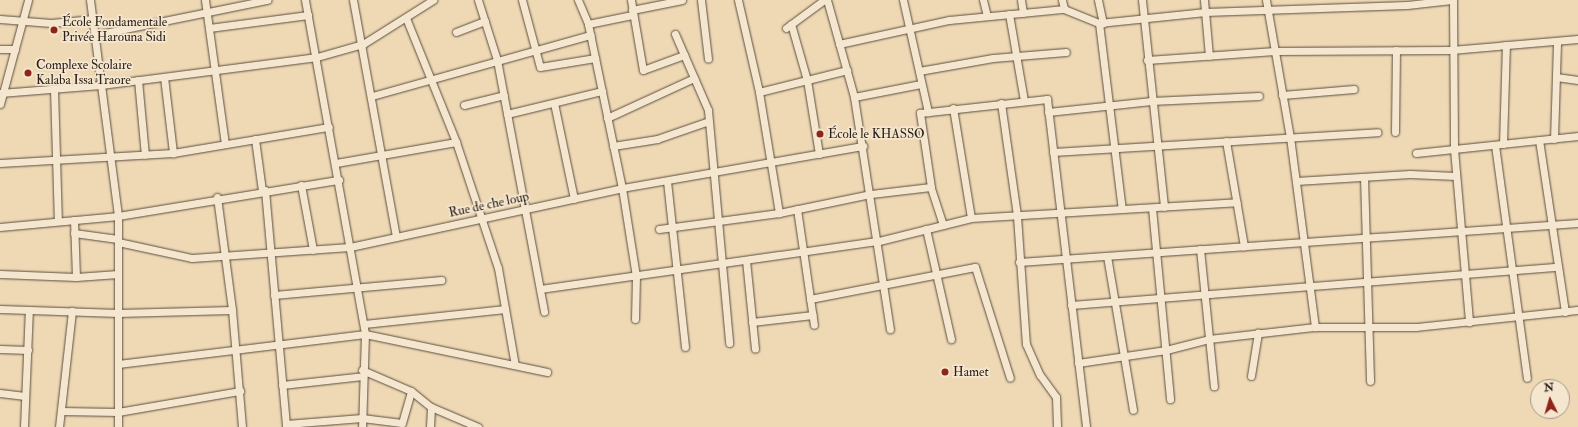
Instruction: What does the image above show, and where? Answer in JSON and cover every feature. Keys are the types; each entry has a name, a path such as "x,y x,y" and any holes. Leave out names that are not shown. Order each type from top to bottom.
{"street":[{"path":"0,104 1,93 28,0"},
{"path":"90,0 118,216 118,427"},
{"path":"205,0 213,71 225,144"},
{"path":"95,35 267,0"},
{"path":"305,0 317,57 364,324 362,427"},
{"path":"353,0 363,44 396,237"},
{"path":"1,93 101,85 317,57 363,44 433,0"},
{"path":"478,0 497,60 544,312"},
{"path":"522,0 534,49 543,69 595,58"},
{"path":"578,0 591,35 622,188 636,276 635,319"},
{"path":"631,0 643,70 684,55"},
{"path":"588,24 682,0"},
{"path":"702,0 708,59"},
{"path":"738,0 759,92 779,213"},
{"path":"819,154 807,80 788,26 825,0 854,97 886,284 890,329"},
{"path":"903,0 928,112"},
{"path":"983,0 987,16"},
{"path":"1021,0 1023,13"},
{"path":"1062,0 1064,9"},
{"path":"1098,0 1122,209"},
{"path":"1142,0 1151,101 1159,146 1164,207"},
{"path":"1204,0 1209,56"},
{"path":"1266,0 1290,137 1315,327"},
{"path":"839,44 910,29 987,16 1064,9 1101,23 1205,12 1407,5 1453,0 1451,50 1454,149 1469,322"},
{"path":"1009,14 1024,101"},
{"path":"208,28 308,15"},
{"path":"406,18 432,78 456,142 498,268 515,365"},
{"path":"0,19 51,23 93,19"},
{"path":"456,32 485,21"},
{"path":"675,34 708,110 706,122 729,343"},
{"path":"372,96 534,49 591,35"},
{"path":"1147,60 1274,51 1451,50 1578,39"},
{"path":"1554,138 1557,41"},
{"path":"1503,144 1506,45"},
{"path":"0,49 15,49"},
{"path":"1395,132 1396,50"},
{"path":"919,72 1016,56 1066,52"},
{"path":"759,92 847,70"},
{"path":"164,77 173,153"},
{"path":"1556,77 1578,80"},
{"path":"607,118 694,78"},
{"path":"138,80 145,155"},
{"path":"854,97 922,84"},
{"path":"1282,95 1354,88"},
{"path":"54,89 58,221"},
{"path":"507,114 602,92"},
{"path":"464,105 504,95"},
{"path":"1048,112 1151,101 1259,96"},
{"path":"943,225 931,187 920,113 953,108 1047,99 1086,427"},
{"path":"554,103 574,199"},
{"path":"1001,103 1017,216 1019,262 1026,344 1040,375 1056,398 1057,427"},
{"path":"953,108 971,218"},
{"path":"613,146 657,140 706,122"},
{"path":"0,163 56,161 173,153 329,127"},
{"path":"1053,152 1377,132"},
{"path":"1416,153 1578,136"},
{"path":"255,139 264,190 271,254 286,426 362,418 402,423 411,391"},
{"path":"1538,140 1565,312"},
{"path":"336,163 456,142"},
{"path":"1226,142 1244,246"},
{"path":"1495,145 1527,378"},
{"name":"Rue de che loup","path":"74,232 118,240 192,258 226,258 350,247 622,188 863,146"},
{"path":"1296,181 1364,177 1456,176"},
{"path":"1364,177 1371,327 1370,381"},
{"path":"0,227 118,216 217,197 338,180"},
{"path":"667,181 685,347"},
{"path":"301,185 313,250"},
{"path":"659,229 779,213 871,194 931,187"},
{"path":"217,197 232,310 242,427"},
{"path":"540,290 879,241 971,218 1237,202"},
{"path":"1152,208 1170,399"},
{"path":"797,209 814,326"},
{"path":"74,220 76,277"},
{"path":"1019,262 1578,223"},
{"path":"926,229 951,339"},
{"path":"1200,249 1214,386"},
{"path":"1107,256 1133,410"},
{"path":"746,260 755,349"},
{"path":"810,299 975,267 1010,378"},
{"path":"1071,305 1558,267"},
{"path":"0,274 76,277 118,274"},
{"path":"274,295 441,280"},
{"path":"0,309 118,313 232,310"},
{"path":"364,324 505,309"},
{"path":"24,427 30,310"},
{"path":"1078,363 1166,350 1209,339 1258,333 1315,327 1371,327 1469,322 1578,310"},
{"path":"59,427 72,311"},
{"path":"752,322 813,315"},
{"path":"1250,376 1258,333"},
{"path":"118,364 365,334 547,372"},
{"path":"0,349 28,350"},
{"path":"282,385 362,373 411,391 431,407 478,427"},
{"path":"61,411 118,412 240,391"},
{"path":"0,393 25,396"},
{"path":"430,427 431,407"}],"place":[{"name":"École Fondamentale Privée Harouna Sidi","path":"54,30"},
{"name":"Complexe Scolaire Kalaba Issa Traore","path":"28,73"},
{"name":"École le KHASSO","path":"820,134"},
{"name":"Hamet","path":"945,372"}]}
